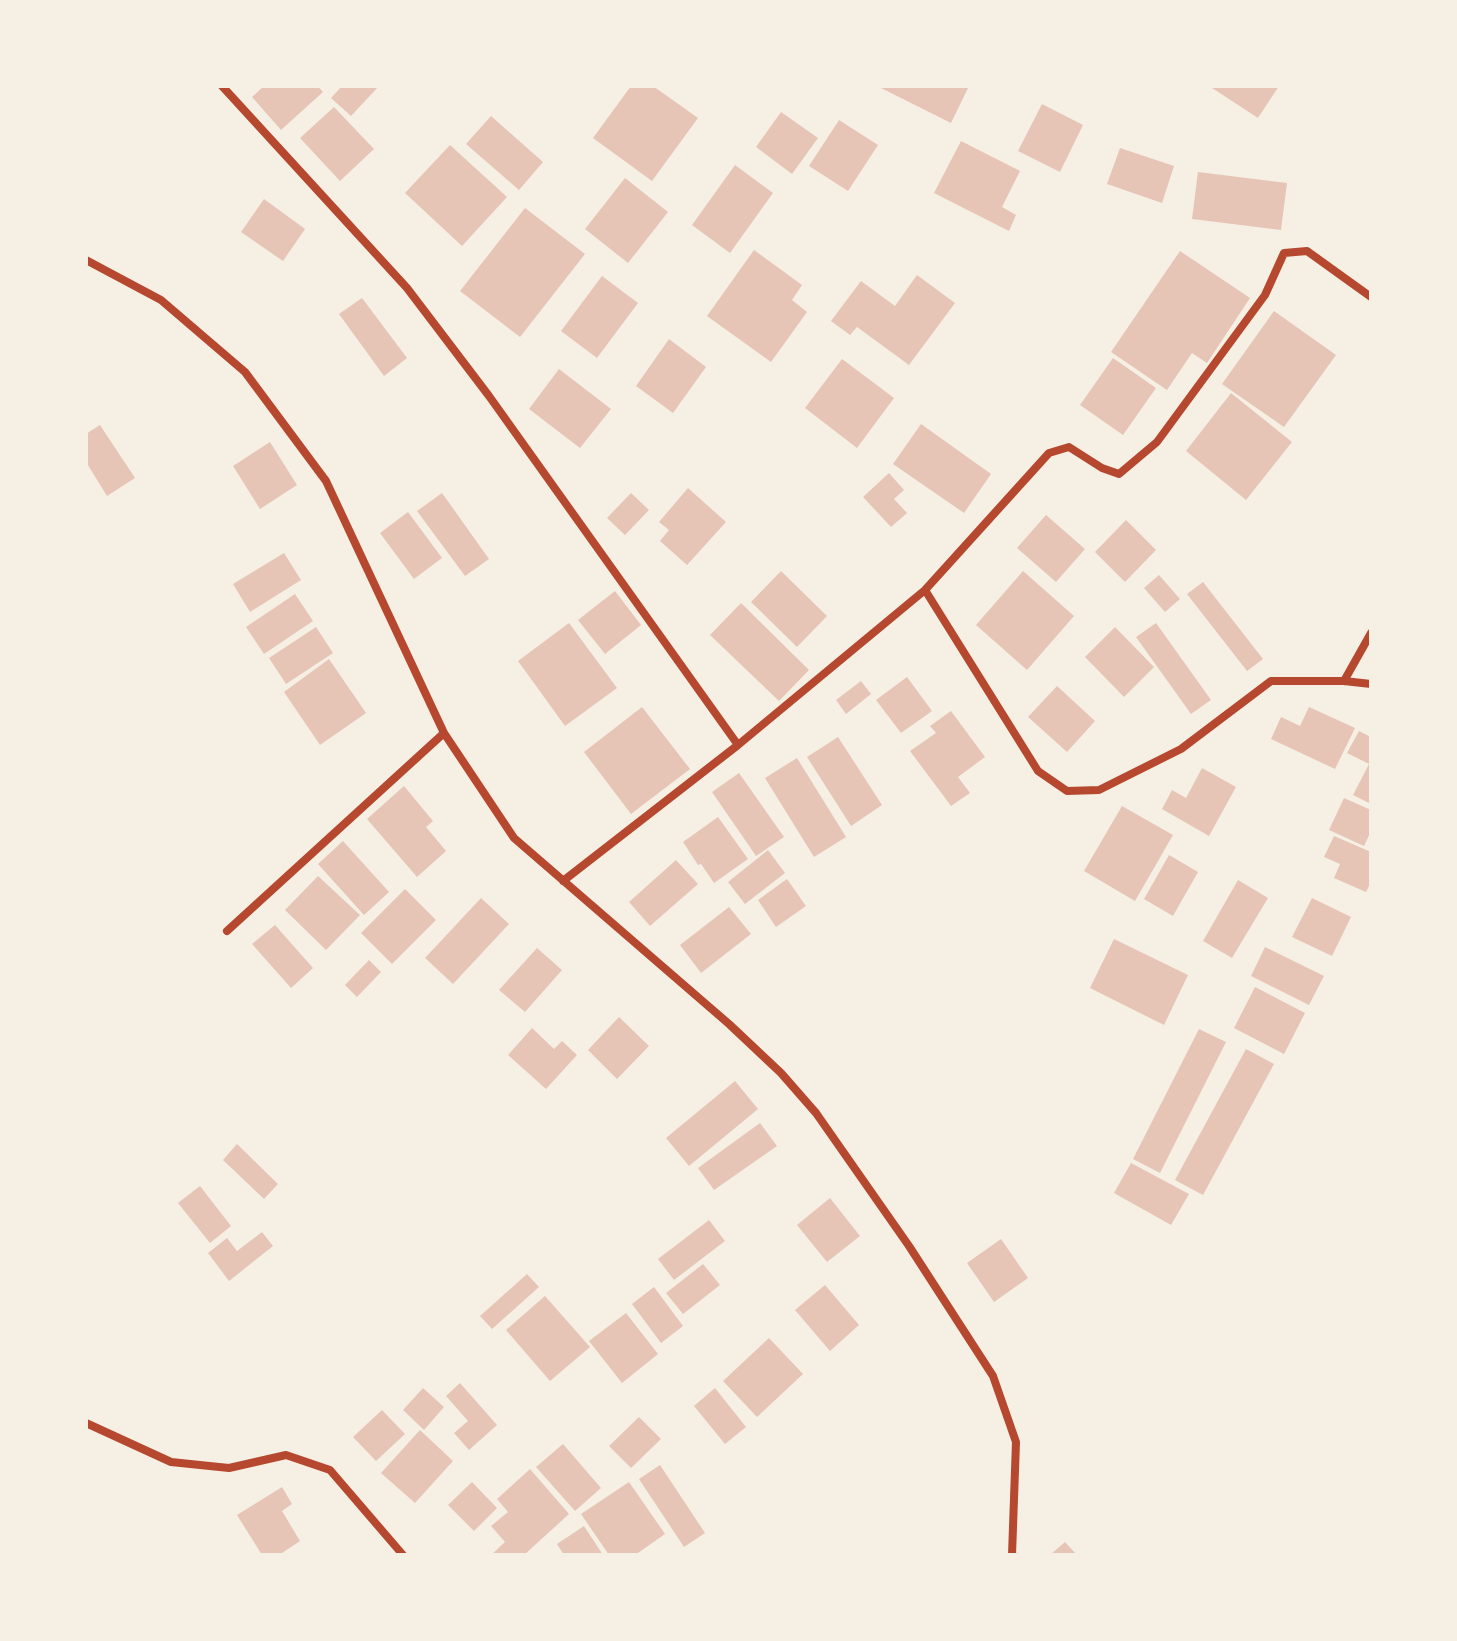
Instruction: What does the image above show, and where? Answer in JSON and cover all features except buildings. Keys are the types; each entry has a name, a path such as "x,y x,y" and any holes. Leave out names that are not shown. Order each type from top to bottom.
{"street":[{"path":"222,86 407,288 489,396 738,745"},
{"path":"563,881 738,745 925,590 1049,453 1069,447 1102,468 1119,474 1157,442 1265,295 1284,253 1307,251 1371,297"},
{"path":"86,260 161,300 245,372 326,481 444,733 514,838 683,983 781,1073 816,1113 909,1246 993,1376 1016,1442 1012,1555"},
{"path":"925,590 1038,771 1067,791 1099,790 1181,749 1271,681 1371,684"},
{"path":"1344,681 1371,633"},
{"path":"227,931 444,733"},
{"path":"86,1423 171,1462 229,1468 286,1455 330,1470 403,1555"}]}
